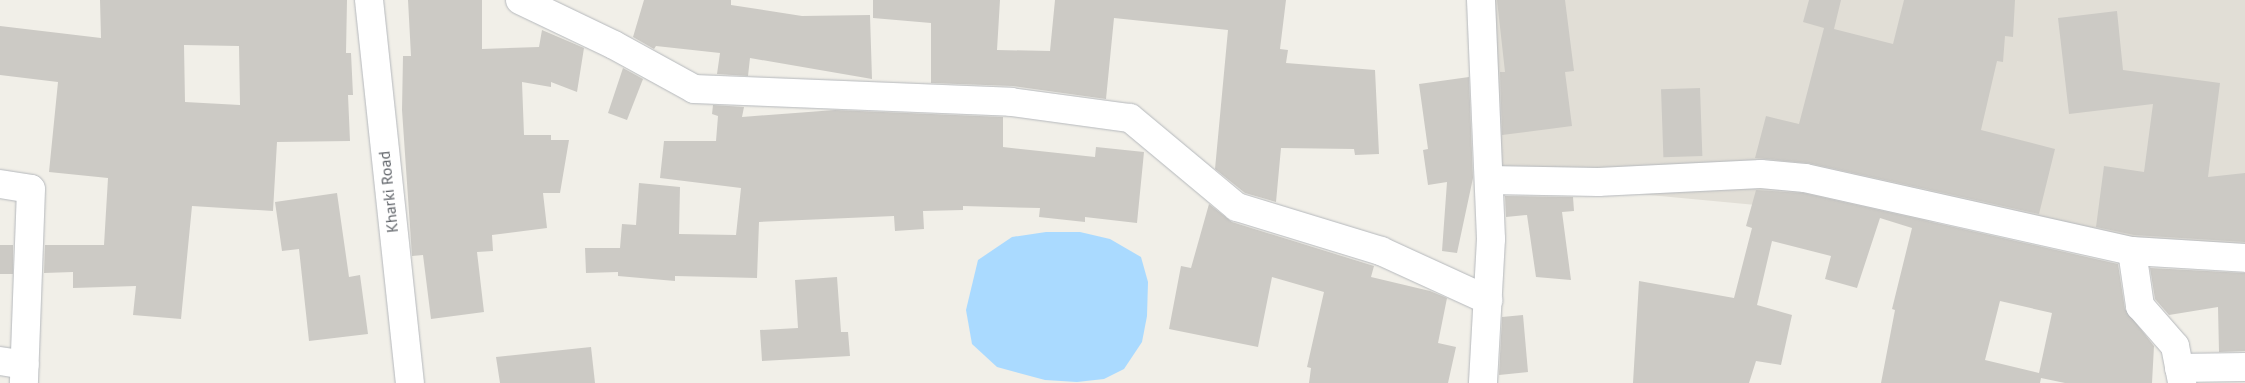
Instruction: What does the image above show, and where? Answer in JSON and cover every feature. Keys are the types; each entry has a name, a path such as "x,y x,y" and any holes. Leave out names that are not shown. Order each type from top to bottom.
{"street":[{"name":"Kharki Road","path":"368,0 410,383"},
{"path":"520,0 614,45 694,90 1011,102 1130,118 1237,207 1381,251 1488,300"},
{"path":"1481,0 1491,239 1483,383"},
{"path":"1489,180 1598,182 1761,174 1805,178 2132,251 2245,258"},
{"path":"0,184 31,189 16,369"},
{"path":"2132,251 2140,306 2175,346 2181,376 2245,367"}],"shaded area":[{"path":"1484,0 2245,0 2245,251 1489,180"}],"water":[{"path":"1046,232 1080,232 1110,239 1141,257 1148,282 1147,316 1142,342 1124,369 1104,379 1077,382 1045,380 997,367 972,344 966,310 978,260 1012,237"}],"building":[{"path":"100,0 347,0 346,53 351,53 353,95 348,95 350,141 277,142 273,211 192,206 181,319 133,315 136,286 73,288 73,272 44,273 45,245 104,245 108,178 49,172 58,82 0,75 0,26 101,38","holes":["184,45 239,46 240,105 185,102"]},
{"path":"408,0 482,0 482,49 539,47 542,30 584,48 577,92 551,82 551,87 522,82 524,135 551,135 551,140 569,140 560,193 543,193 547,228 492,235 493,251 477,252 484,312 431,319 423,255 412,256 402,110 403,56 411,56"},
{"path":"644,0 731,0 731,5 802,16 870,15 872,79 750,58 748,76 717,74 720,53 656,46 654,49 633,37"},
{"path":"873,0 1000,0 997,50 1050,51 1055,0 1286,0 1280,49 1288,50 1286,63 1375,70 1379,154 1355,155 1354,149 1281,148 1276,202 1245,193 1215,169 1228,30 1114,18 1106,99 1013,86 931,83 931,23 873,18"},
{"path":"1497,0 1565,0 1574,71 1565,72 1572,126 1502,135 1500,72 1505,72"},
{"path":"1809,0 1841,0 1834,29 1893,44 1904,0 2015,0 2013,37 2005,36 2003,62 1997,61 1981,130 2055,149 2039,214 1808,163 1755,158 1766,116 1799,124 1824,28 1803,22"},
{"path":"2117,11 2123,70 2220,83 2208,177 2245,173 2245,242 2134,235 2096,227 2104,166 2144,172 2153,104 2069,114 2058,18"},
{"path":"623,68 643,79 627,120 608,113"},
{"path":"1469,77 1473,178 1457,253 1442,251 1447,182 1428,185 1423,150 1428,149 1419,84"},
{"path":"1700,88 1702,156 1663,157 1661,89"},
{"path":"713,105 744,107 742,117 835,110 1003,117 1003,147 1095,157 1096,147 1144,152 1137,223 1085,217 1085,222 1039,217 1040,208 963,206 963,210 923,211 924,229 895,231 894,216 759,222 757,278 675,276 675,281 618,276 618,272 586,273 585,248 620,248 622,224 636,225 639,183 680,187 679,234 736,235 741,188 660,178 664,141 716,141 718,116 712,114"},
{"path":"1756,190 1803,193 2118,264 2125,309 2154,346 2152,383 2065,383 2041,378 2040,383 1881,383 1895,310 1892,309 1912,228 1880,218 1857,288 1825,279 1831,256 1772,241 1757,305 1792,315 1781,365 1756,361 1749,383 1633,383 1639,281 1734,298 1752,228 1746,226","holes":["2000,301 2052,313 2039,373 1985,360"]},
{"path":"337,193 349,277 360,275 368,334 309,341 299,249 282,251 275,202"},
{"path":"1505,196 1573,197 1574,211 1562,212 1571,280 1536,277 1527,215 1506,217"},
{"path":"1209,204 1232,222 1374,266 1371,277 1430,291 1447,298 1438,343 1456,347 1448,383 1309,383 1311,368 1307,367 1324,292 1272,277 1258,347 1169,329 1181,266 1191,268"},
{"path":"0,245 13,245 13,274 0,274"},
{"path":"2150,268 2245,273 2245,351 2219,352 2218,307 2169,315 2155,299"},
{"path":"837,277 841,332 848,332 850,356 762,361 760,330 798,328 795,280"},
{"path":"1523,315 1528,372 1499,375 1502,317"},
{"path":"591,347 595,383 500,383 496,357"}]}
